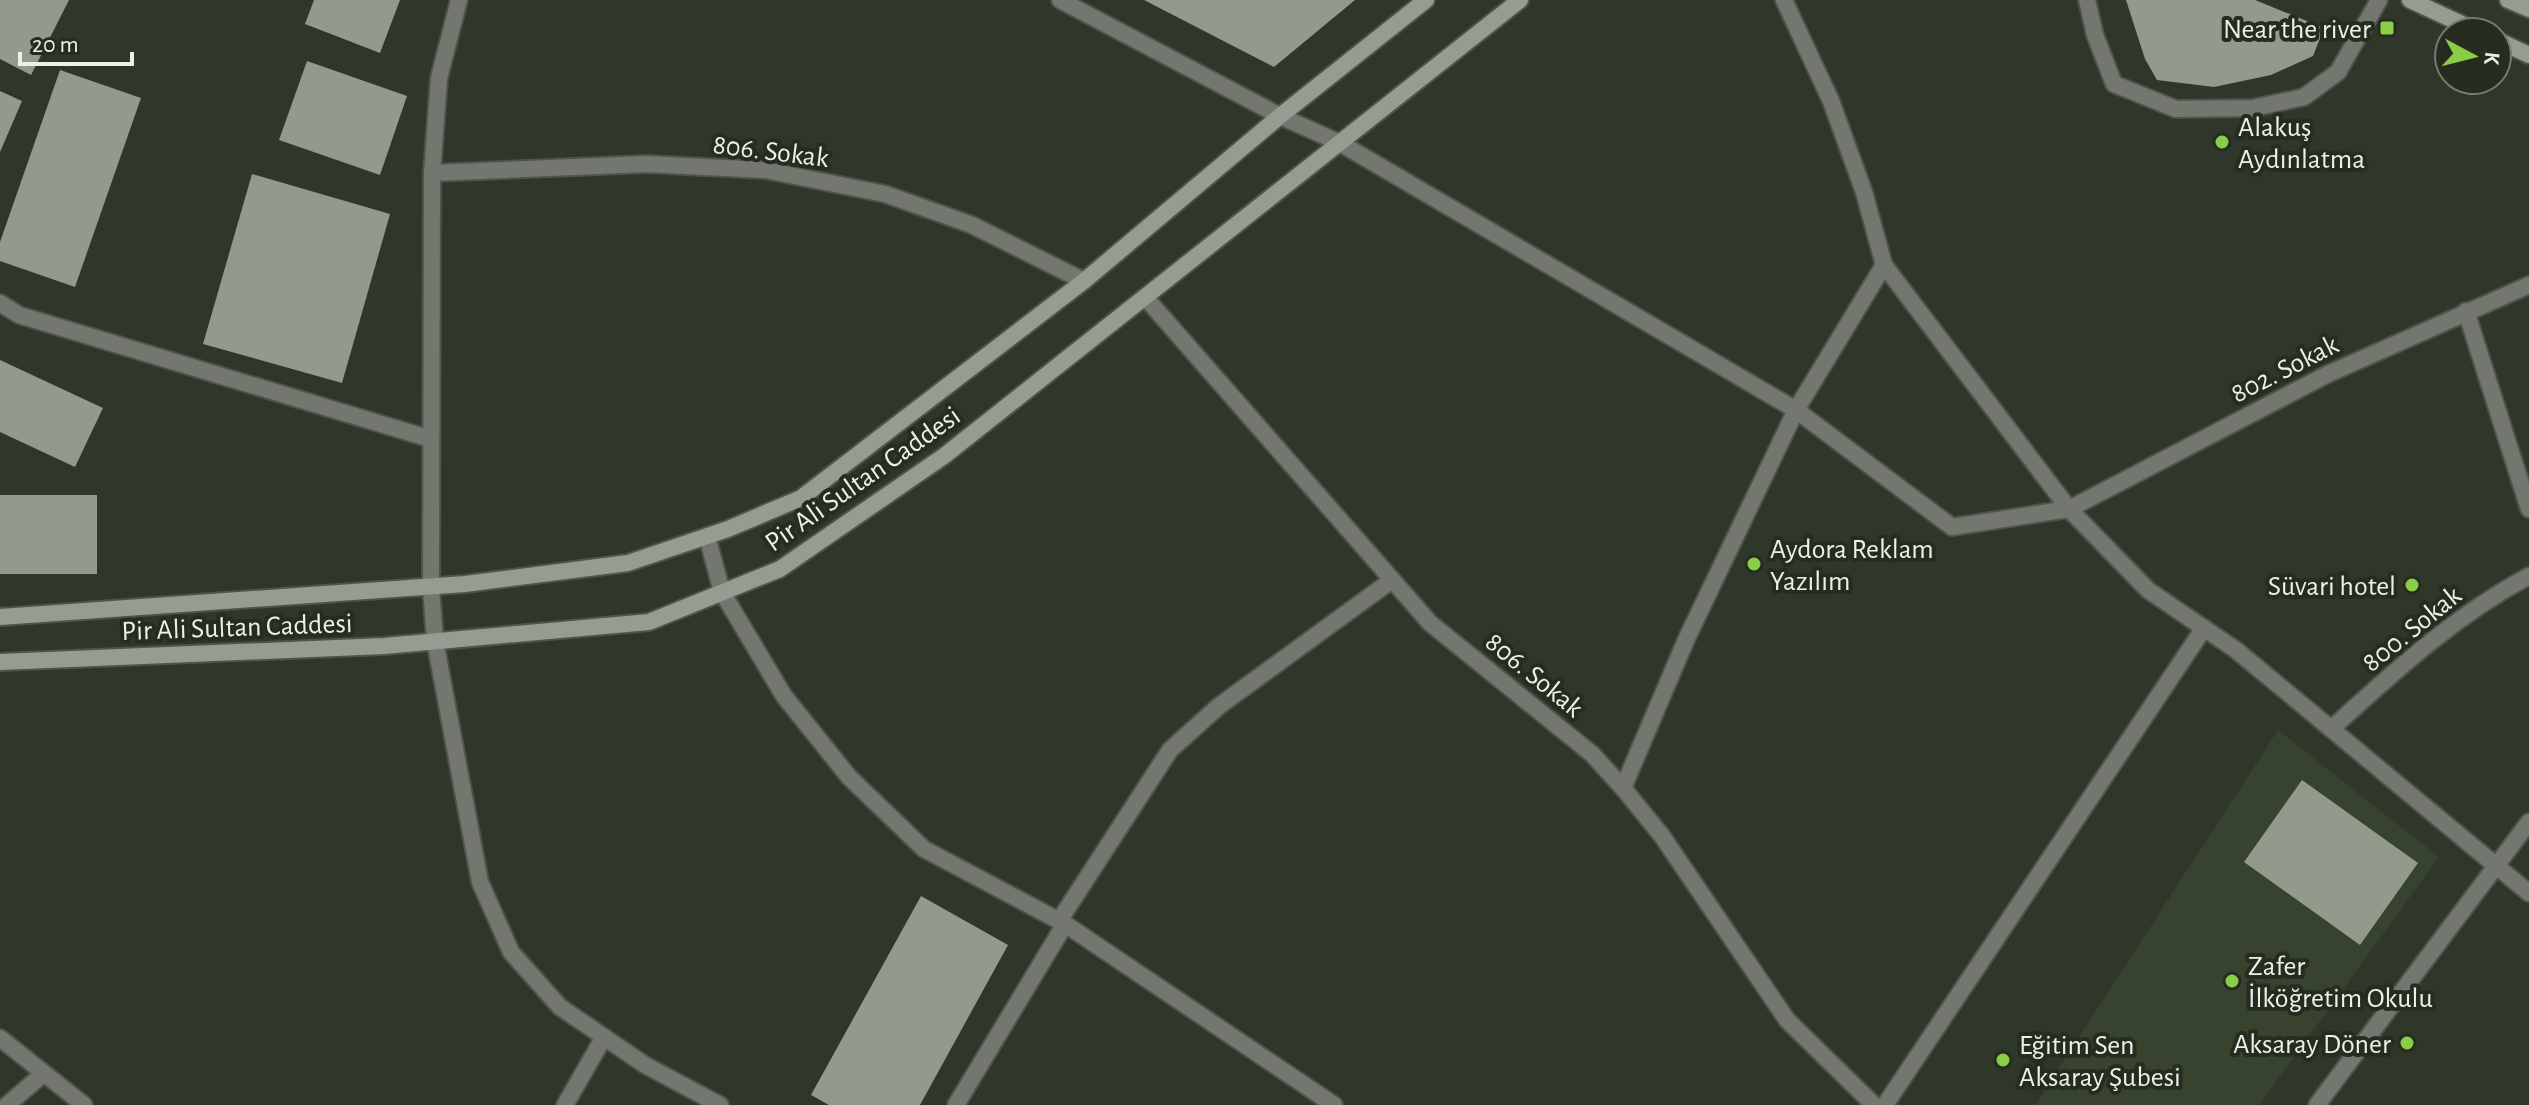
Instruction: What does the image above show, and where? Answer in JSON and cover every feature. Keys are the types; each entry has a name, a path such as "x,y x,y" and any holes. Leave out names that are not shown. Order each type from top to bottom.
{"main road":[{"path":"0,617 431,587 628,563 707,536 801,498 1084,281 1280,116 1426,0"},
{"name":"Pir Ali Sultan Caddesi","path":"0,662 368,646 649,622 780,569 944,456 1520,0"},
{"path":"2410,0 2444,16"},
{"path":"2508,0 2529,9"}],"street":[{"path":"459,0 439,78 432,173 431,587 435,641 480,882 511,952 560,1007 645,1065 720,1105"},
{"name":"802. Sokak","path":"1060,0 1280,116 1340,143 1796,410 1952,527 2069,509 2328,374 2529,285"},
{"path":"1784,0 1831,101 1864,192 1884,265 2069,509 2148,590 2236,650 2529,893"},
{"path":"2087,0 2095,35 2114,84 2176,109 2253,108 2304,97 2338,72 2379,0"},
{"name":"806. Sokak","path":"432,173 646,164 765,170 885,194 972,225 1084,281"},
{"path":"1623,788 1686,640 1796,410 1884,265"},
{"name":"806. Sokak","path":"1145,297 1430,623 1592,754 1623,788 1662,836 1787,1020 1874,1105"},
{"path":"0,303 19,315 431,439"},
{"path":"2466,311 2529,509"},
{"path":"707,536 722,592 784,696 849,777 924,849 1062,923 1334,1105"},
{"name":"800. Sokak","path":"2331,729 2421,648 2493,595 2529,576"},
{"path":"956,1105 1062,923 1170,750 1219,706 1392,580"},
{"path":"1885,1105 2204,628"},
{"path":"2317,1105 2529,822"},
{"path":"565,1105 604,1037"},
{"path":"0,1038 84,1105"},
{"path":"7,1105 43,1074"}],"shaded area":[{"name":"Zafer İlköğretim Okulu","path":"2278,730 2439,857 2259,1105 2035,1105"}],"building":[{"path":"0,0 69,0 31,75 0,59"},
{"path":"314,0 400,0 380,53 305,24"},
{"path":"1144,0 1355,0 1274,67"},
{"path":"2126,0 2255,0 2324,28 2313,56 2271,75 2214,87 2157,80 2145,59"},
{"path":"307,61 407,96 380,175 279,140"},
{"path":"60,70 141,98 75,287 0,261 0,242"},
{"path":"0,91 22,101 0,152"},
{"path":"252,174 390,214 342,383 203,344"},
{"path":"0,360 103,408 75,467 0,432"},
{"path":"0,495 97,495 97,574 0,574"},
{"path":"2302,780 2418,863 2360,945 2244,862"},
{"path":"921,896 1008,945 920,1105 829,1105 811,1095"}],"place":[{"name":"Near the river","path":"2387,28"},
{"name":"Alakuş Aydınlatma","path":"2222,142"},
{"name":"Aydora Reklam Yazılım","path":"1754,564"},
{"name":"Süvari hotel","path":"2412,585"},
{"name":"Zafer İlköğretim Okulu","path":"2232,981"},
{"name":"Aksaray Döner","path":"2407,1043"},
{"name":"Eğitim Sen Aksaray Şubesi","path":"2003,1060"}]}
